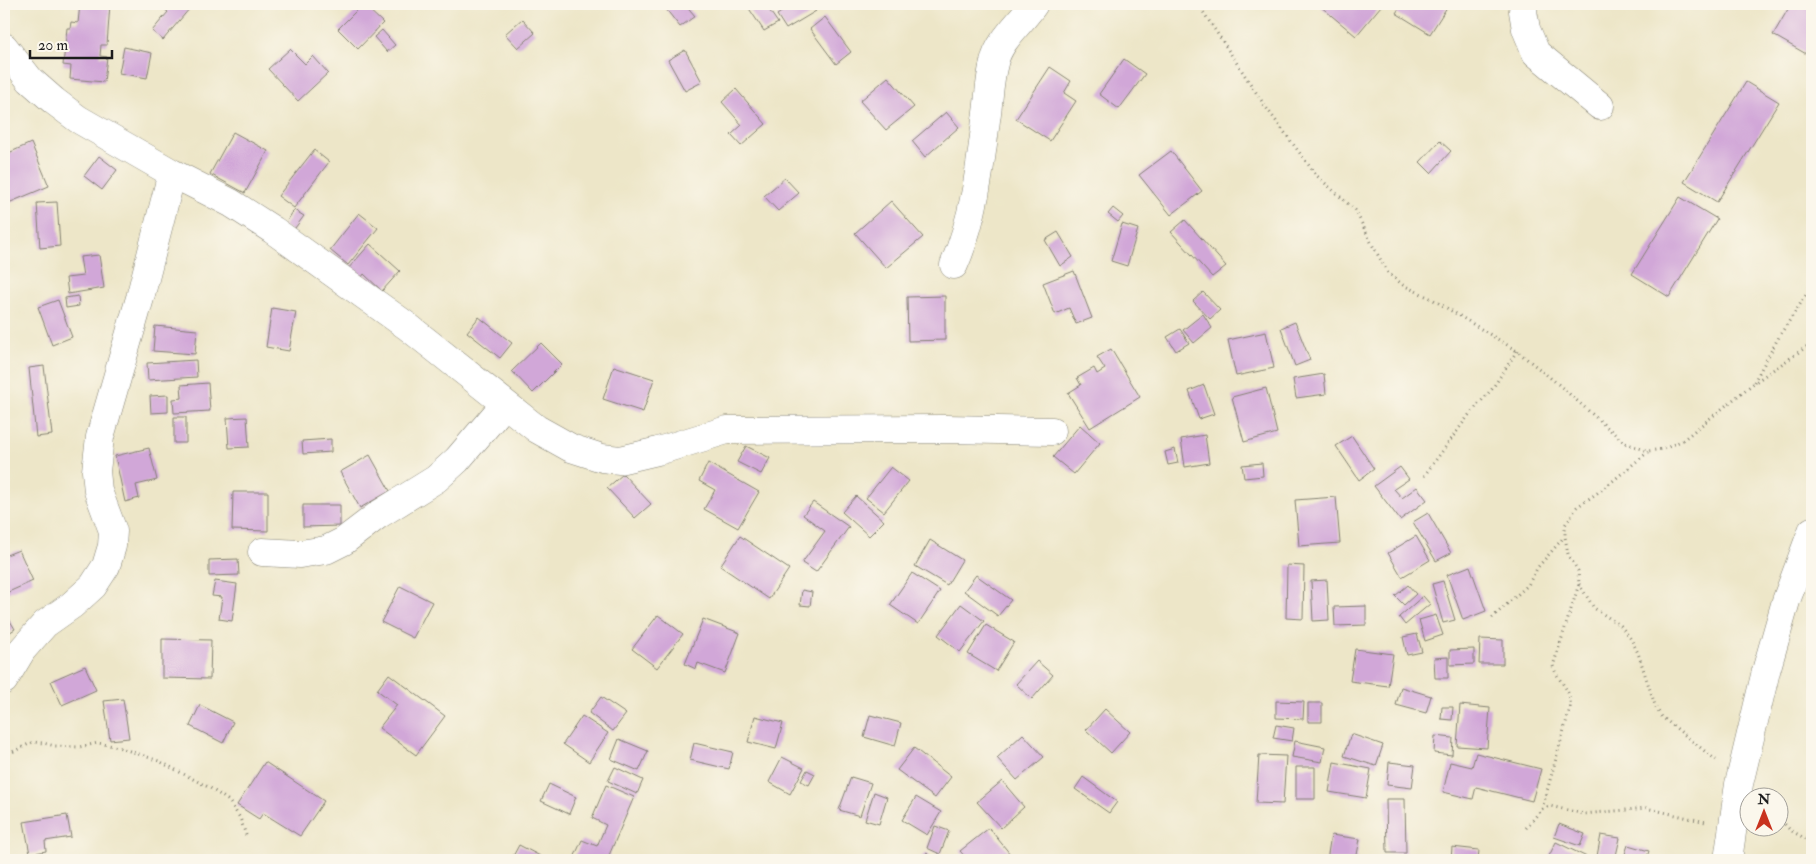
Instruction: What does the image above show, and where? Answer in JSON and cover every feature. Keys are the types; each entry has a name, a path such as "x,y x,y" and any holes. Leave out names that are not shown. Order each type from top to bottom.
{"street":[{"path":"954,265 962,246 972,208 982,154 994,62 1003,43 1034,4"},
{"path":"1524,4 1523,11 1526,29 1536,53 1600,106"},
{"path":"6,53 30,80 54,101 78,118 172,173 231,203 302,250 407,326 538,429 571,448 602,458 620,460 658,451 727,430 946,429 1052,431"},
{"path":"4,680 22,650 45,624 93,586 106,566 112,546 113,532 98,491 96,471 100,437 140,298 172,173"},
{"path":"262,552 300,554 326,550 344,542 378,515 436,479 457,460 505,404"},
{"path":"1728,860 1739,784 1766,671 1786,601 1812,532"}],"path":[{"path":"1198,4 1265,106 1316,175 1355,210 1388,273 1403,285 1432,299 1517,351 1558,384 1625,444 1648,451 1664,449 1682,440 1754,383 1812,343"},
{"path":"1754,383 1780,334 1812,286"},
{"path":"1424,476 1469,415 1492,389 1517,351"},
{"path":"1526,828 1542,809 1571,698 1568,689 1559,679 1553,666 1579,584 1578,571 1568,554 1565,525 1577,508 1648,451"},
{"path":"1492,618 1528,585 1538,567 1565,537"},
{"path":"1579,584 1594,608 1621,626 1631,639 1638,653 1656,708 1662,717 1723,766 1739,784"},
{"path":"4,756 33,742 43,742 55,746 79,747 98,743 118,747 159,761 204,784 229,801 240,818 246,838"},
{"path":"1542,809 1550,806 1584,814 1646,808 1734,829"},
{"path":"1788,828 1806,839 1812,849"}],"building":[{"path":"80,4 110,4 107,45 101,45 100,56 107,57 104,82 70,79 71,66 63,65 67,28 70,28 71,22 78,23"},
{"path":"158,4 185,4 190,8 163,40 152,31 168,12"},
{"path":"363,4 383,23 358,49 338,29"},
{"path":"662,4 685,4 695,16 680,27"},
{"path":"746,4 765,4 778,23 764,31"},
{"path":"793,4 811,4 816,11 786,29 777,15"},
{"path":"1322,4 1378,4 1381,6 1356,36 1320,6"},
{"path":"1402,4 1449,4 1430,34 1396,13"},
{"path":"1791,4 1812,4 1812,47 1808,55 1773,35"},
{"path":"825,17 851,52 836,64 810,29"},
{"path":"522,19 535,33 518,48 505,34"},
{"path":"382,30 395,45 387,52 374,37"},
{"path":"124,47 152,53 147,78 119,73"},
{"path":"290,49 305,64 313,56 328,73 298,101 268,69"},
{"path":"685,50 702,82 685,91 668,60"},
{"path":"1124,59 1145,74 1119,109 1099,94"},
{"path":"1050,67 1071,81 1064,93 1076,101 1050,141 1016,119"},
{"path":"888,77 914,107 886,130 860,101"},
{"path":"1746,82 1779,102 1717,202 1684,182"},
{"path":"736,89 766,124 741,146 731,135 742,125 722,102"},
{"path":"946,112 959,127 925,157 912,141"},
{"path":"233,132 268,151 245,193 210,174"},
{"path":"1440,141 1451,151 1431,173 1420,162"},
{"path":"31,143 49,186 6,204 4,199 4,155"},
{"path":"314,150 329,162 294,208 278,196"},
{"path":"1171,151 1202,191 1171,215 1139,175"},
{"path":"99,156 117,170 102,190 84,176"},
{"path":"785,178 799,193 778,211 764,196"},
{"path":"1680,197 1717,219 1669,297 1632,274"},
{"path":"891,201 923,237 886,268 855,233"},
{"path":"57,202 60,246 40,248 37,203"},
{"path":"1113,208 1123,216 1118,222 1108,214"},
{"path":"294,210 304,216 292,232 284,226"},
{"path":"359,213 378,228 348,265 330,250"},
{"path":"1185,220 1226,266 1212,277 1171,232"},
{"path":"1122,224 1138,229 1127,266 1111,261"},
{"path":"1058,232 1073,257 1060,266 1045,240"},
{"path":"370,244 400,271 382,291 364,274 359,281 347,270"},
{"path":"99,255 104,288 68,294 66,278 83,276 80,257"},
{"path":"1074,271 1092,318 1076,324 1069,308 1055,314 1043,283"},
{"path":"1203,292 1220,310 1210,319 1193,301"},
{"path":"78,296 79,306 66,308 65,298"},
{"path":"945,296 945,340 908,341 907,297"},
{"path":"58,300 72,337 52,345 38,307"},
{"path":"272,308 296,312 289,351 266,347"},
{"path":"1203,314 1212,328 1194,343 1183,330"},
{"path":"479,317 512,343 500,358 467,332"},
{"path":"1295,322 1310,360 1295,366 1281,328"},
{"path":"155,326 197,330 195,354 153,351"},
{"path":"1180,329 1189,343 1176,351 1167,337"},
{"path":"1266,332 1274,368 1236,376 1228,340"},
{"path":"541,343 562,364 533,393 512,371"},
{"path":"1111,349 1140,397 1090,428 1068,393 1081,385 1077,378 1094,368 1097,374 1105,369 1097,357"},
{"path":"196,360 197,377 148,380 147,363"},
{"path":"44,366 52,435 36,437 29,368"},
{"path":"614,366 654,379 643,412 603,399"},
{"path":"1324,374 1326,394 1296,398 1293,379"},
{"path":"208,383 210,411 174,413 173,399 182,398 181,385"},
{"path":"1204,385 1214,414 1199,419 1189,391"},
{"path":"1266,388 1277,433 1244,442 1232,397"},
{"path":"168,395 168,412 151,413 150,396"},
{"path":"174,417 186,417 186,443 174,443"},
{"path":"247,417 249,447 229,448 227,418"},
{"path":"1080,425 1100,443 1074,474 1053,457"},
{"path":"1205,435 1209,463 1185,467 1181,439"},
{"path":"1352,436 1374,469 1359,480 1336,446"},
{"path":"331,439 331,452 303,454 302,441"},
{"path":"746,446 770,458 761,474 737,462"},
{"path":"149,448 157,480 136,485 139,498 125,502 115,456"},
{"path":"1175,449 1178,463 1168,465 1165,452"},
{"path":"370,455 390,491 360,508 340,472"},
{"path":"708,463 759,492 738,528 704,509 715,490 699,481"},
{"path":"1262,463 1263,476 1244,478 1242,465"},
{"path":"891,467 909,481 884,512 866,498"},
{"path":"1400,467 1409,479 1394,489 1402,498 1417,487 1427,500 1400,520 1374,486"},
{"path":"623,474 651,504 635,518 607,488"},
{"path":"233,492 268,492 268,531 232,530"},
{"path":"856,496 884,521 869,536 842,512"},
{"path":"1336,497 1340,543 1299,546 1295,500"},
{"path":"813,502 849,527 816,572 802,563 825,531 803,515"},
{"path":"303,505 340,505 340,526 303,527"},
{"path":"1428,513 1451,553 1436,561 1413,522"},
{"path":"740,536 789,569 769,599 720,566"},
{"path":"1416,536 1430,560 1402,577 1388,553"},
{"path":"930,540 962,560 947,585 915,566"},
{"path":"19,550 33,581 4,594 4,556"},
{"path":"238,559 239,575 209,576 209,560"},
{"path":"1287,565 1304,566 1303,619 1286,618"},
{"path":"1470,566 1486,611 1463,620 1447,575"},
{"path":"912,573 940,591 918,624 890,605"},
{"path":"976,575 1011,600 998,616 964,591"},
{"path":"1327,580 1329,620 1313,621 1311,581"},
{"path":"215,581 237,584 232,621 219,619 222,597 212,596"},
{"path":"1443,581 1455,620 1443,623 1432,584"},
{"path":"1408,585 1416,594 1404,605 1395,596"},
{"path":"400,586 432,602 413,638 381,622"},
{"path":"802,590 812,592 810,606 800,605"},
{"path":"1423,596 1430,604 1405,625 1399,617"},
{"path":"961,604 984,621 960,652 938,635"},
{"path":"1366,606 1366,625 1335,626 1334,607"},
{"path":"4,611 15,629 4,636"},
{"path":"658,615 683,634 657,668 632,649"},
{"path":"1436,615 1443,635 1425,641 1419,620"},
{"path":"703,619 740,633 725,673 698,663 696,669 685,664"},
{"path":"986,625 1014,642 996,671 968,654"},
{"path":"1417,634 1422,652 1407,655 1403,637"},
{"path":"162,639 211,640 210,679 162,678"},
{"path":"1480,639 1503,640 1503,664 1479,664"},
{"path":"1355,649 1393,654 1388,686 1350,681"},
{"path":"1474,649 1474,664 1450,665 1450,650"},
{"path":"1448,657 1448,678 1435,678 1434,658"},
{"path":"1037,661 1053,675 1032,699 1016,684"},
{"path":"85,666 96,690 62,705 51,681"},
{"path":"389,674 445,716 416,755 379,728 397,705 377,690"},
{"path":"1401,687 1431,696 1426,713 1396,705"},
{"path":"601,697 626,714 613,731 589,713"},
{"path":"123,699 129,738 110,740 104,701"},
{"path":"1276,701 1304,702 1303,719 1276,718"},
{"path":"1308,703 1322,703 1322,722 1308,722"},
{"path":"200,705 233,722 223,743 190,726"},
{"path":"1460,705 1490,708 1487,748 1457,746"},
{"path":"1442,707 1453,707 1452,720 1441,719"},
{"path":"1105,709 1130,732 1111,753 1086,730"},
{"path":"870,715 901,723 895,746 864,737"},
{"path":"582,716 608,733 589,762 563,744"},
{"path":"755,716 783,723 776,749 748,742"},
{"path":"1276,725 1294,728 1292,741 1273,738"},
{"path":"1023,734 1044,757 1017,780 997,758"},
{"path":"1351,734 1383,745 1376,766 1344,756"},
{"path":"1435,736 1453,738 1452,755 1434,753"},
{"path":"619,739 648,751 639,771 611,759"},
{"path":"1295,741 1325,747 1322,762 1292,757"},
{"path":"694,743 733,752 729,769 690,760"},
{"path":"914,748 951,777 935,798 897,770"},
{"path":"1476,753 1541,769 1532,801 1476,787 1473,799 1443,792 1450,762 1472,767"},
{"path":"1259,755 1286,756 1283,804 1256,803"},
{"path":"782,757 804,768 790,794 769,782"},
{"path":"265,762 324,801 300,836 263,813 259,819 237,805"},
{"path":"1334,762 1371,769 1366,798 1329,792"},
{"path":"1389,762 1415,765 1412,788 1387,785"},
{"path":"615,767 643,780 637,794 608,781"},
{"path":"1296,767 1315,767 1315,799 1296,799"},
{"path":"807,770 815,774 809,785 801,781"},
{"path":"851,777 871,783 860,816 839,810"},
{"path":"1083,777 1117,802 1109,813 1075,789"},
{"path":"1002,781 1024,807 1001,828 977,802"},
{"path":"549,784 576,797 569,814 541,801"},
{"path":"606,785 634,797 607,860 573,860 582,840 597,846 606,825 592,818"},
{"path":"874,792 887,797 879,824 865,820"},
{"path":"916,797 941,812 927,835 902,820"},
{"path":"1386,799 1405,799 1406,853 1387,853"},
{"path":"67,815 71,837 45,841 46,851 30,854 24,822"},
{"path":"1559,824 1585,834 1580,846 1554,837"},
{"path":"935,826 949,831 940,854 927,848"},
{"path":"989,828 1015,860 968,860 960,851"},
{"path":"1331,835 1360,839 1356,860 1327,860"},
{"path":"1601,835 1620,838 1615,860 1597,856"},
{"path":"1556,842 1593,860 1547,860"},
{"path":"519,845 544,858 543,860 511,860"},
{"path":"1628,845 1649,851 1646,860 1623,860"},
{"path":"1452,847 1479,850 1478,860 1451,860"},
{"path":"927,853 932,860 917,860"}]}
